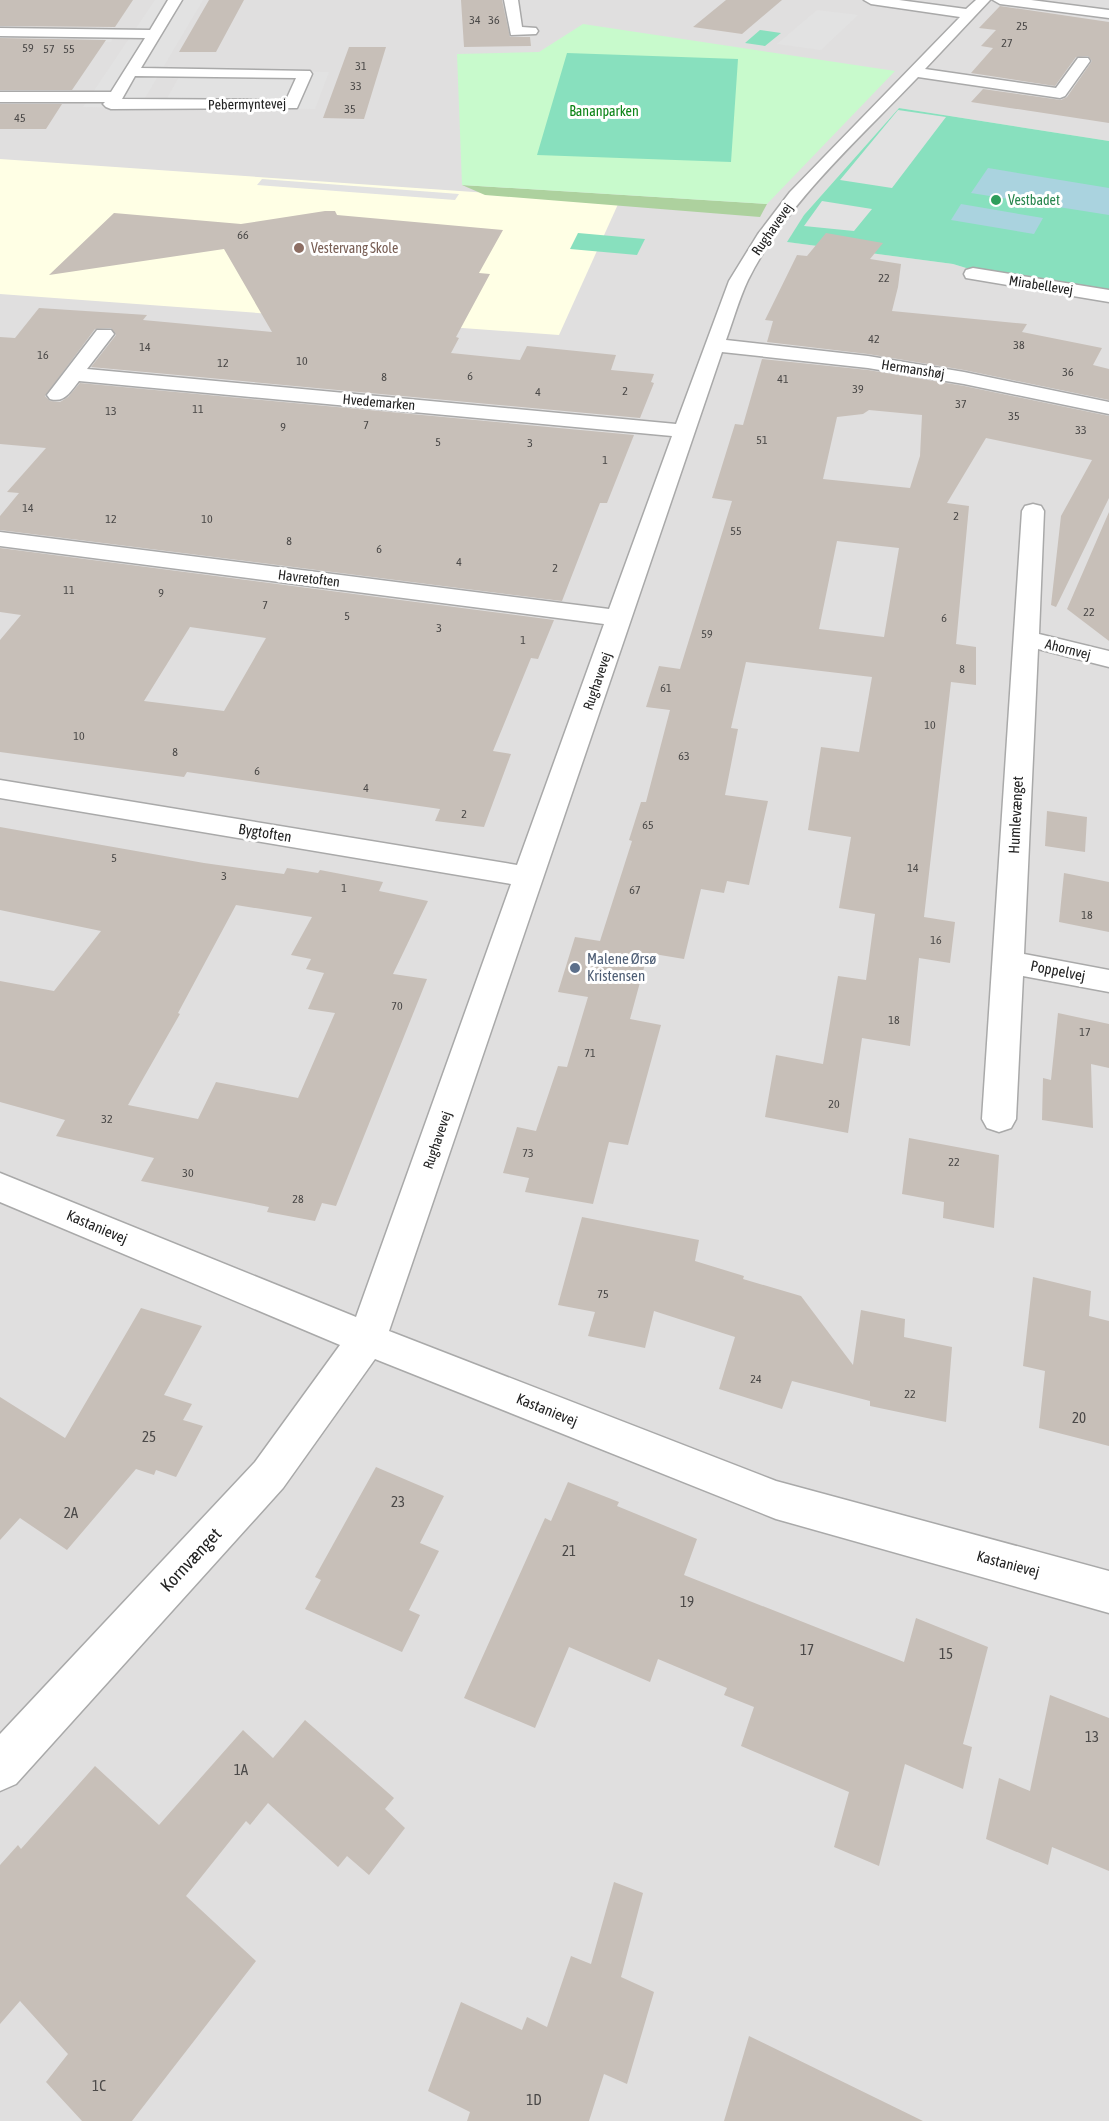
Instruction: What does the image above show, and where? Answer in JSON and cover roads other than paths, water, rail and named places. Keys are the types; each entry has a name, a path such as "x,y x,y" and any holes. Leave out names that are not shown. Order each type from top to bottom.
{"street":[{"path":"116,97 175,0"},
{"path":"511,0 516,32 531,31"},
{"name":"Rughavevej","path":"871,0 976,7"},
{"path":"1000,0 1109,14"},
{"name":"Rughavevej","path":"368,1339 618,618 738,281 764,238 796,196 976,7"},
{"path":"0,32 154,34"},
{"path":"913,72 1060,93 1083,61"},
{"name":"Pebermyntevej","path":"116,97 111,104 292,105 305,74 131,72"},
{"name":"Pebermyntevej","path":"0,96 116,97"},
{"name":"Mirabellevej","path":"973,274 1109,296"},
{"path":"57,395 104,334"},
{"name":"Hermanshøj","path":"714,345 868,362 964,378 1109,408"},
{"name":"Hvedemarken","path":"74,374 684,431"},
{"name":"Humlevænget","path":"999,1119 1033,511"},
{"name":"Havretoften","path":"0,539 618,618"},
{"name":"Ahornvej","path":"1026,639 1109,659"},
{"name":"Bygtoften","path":"0,789 529,877"},
{"name":"Poppelvej","path":"1008,962 1109,981"},
{"name":"Kastanievej","path":"0,1187 368,1339 776,1500 1109,1592"},
{"name":"Kornvænget","path":"0,1768 269,1475 368,1339"}],"water":[{"path":"988,168 1109,188 1109,215 971,193"},
{"path":"961,204 1043,218 1034,234 951,220"}],"place":[{"name":"Vestbadet","path":"996,200"},
{"name":"Vestervang Skole","path":"299,248"},
{"name":"Malene Ørsø Kristensen","path":"575,968"}],"park label":[{"name":"Bananparken","path":"604,111"}]}
